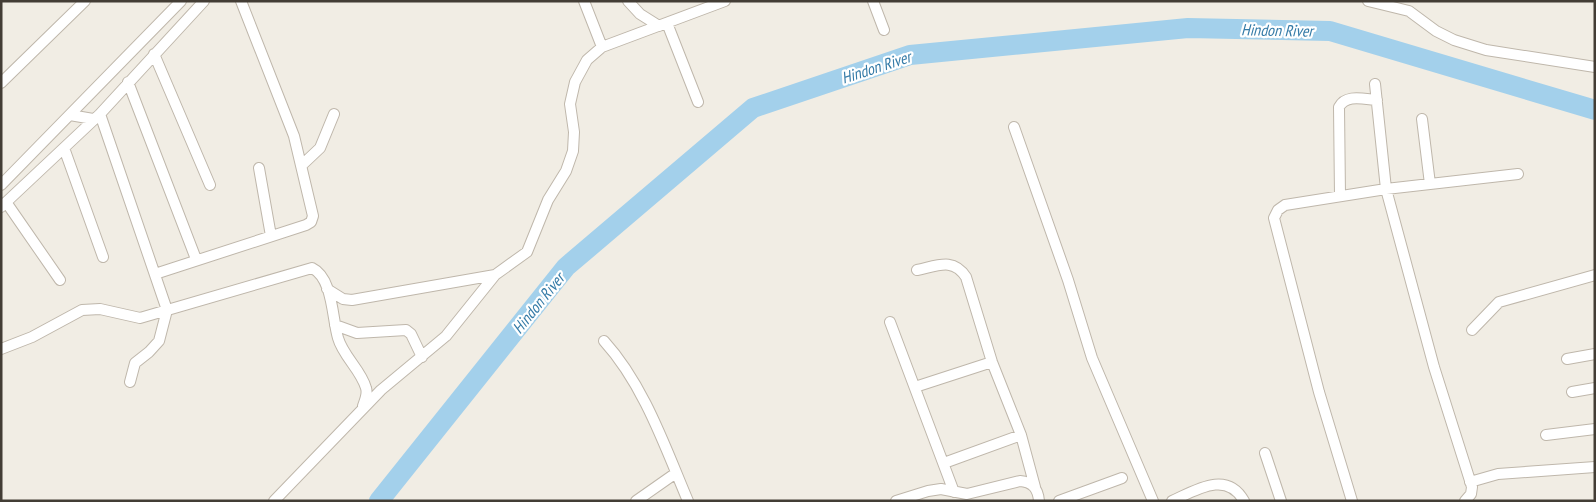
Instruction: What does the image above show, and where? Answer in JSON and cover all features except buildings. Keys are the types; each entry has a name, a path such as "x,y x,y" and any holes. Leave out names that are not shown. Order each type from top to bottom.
{"street":[{"path":"1,83 85,1"},
{"path":"1,184 181,1"},
{"path":"60,280 4,204 96,117 204,1"},
{"path":"155,274 311,222 313,216 294,136 240,1"},
{"path":"584,1 602,47"},
{"path":"628,1 640,14 663,24 698,102"},
{"path":"274,501 380,390 422,357 453,328 495,275 527,252 548,200 566,171 573,151 574,132 570,104 571,96 587,60 602,47 725,1"},
{"path":"873,1 884,30"},
{"path":"1368,1 1409,6 1436,31 1454,40 1486,50 1595,67"},
{"path":"154,54 210,186"},
{"path":"128,82 196,259"},
{"path":"1375,84 1386,189 1434,367 1470,482 1471,494 1465,501"},
{"path":"1340,196 1339,107 1342,101 1347,98 1377,100"},
{"path":"302,165 320,148 334,114"},
{"path":"70,115 96,117"},
{"path":"96,117 167,310 160,341 134,363 130,382"},
{"path":"1422,119 1430,184"},
{"path":"1014,127 1068,280 1092,358 1153,501"},
{"path":"64,148 103,257"},
{"path":"259,168 271,236"},
{"path":"1352,501 1319,392 1274,218 1278,210 1285,205 1386,189 1518,174"},
{"path":"917,270 951,264 960,268 966,277 992,362 1021,435 1039,501"},
{"path":"1,349 32,336 82,310 100,309 140,318 307,268 316,270 327,289 340,345 366,386 367,394 363,407"},
{"path":"327,289 343,299 352,300 495,275"},
{"path":"1472,330 1499,302 1595,275"},
{"path":"890,322 954,492"},
{"path":"335,325 357,333 406,330 411,334 422,357"},
{"path":"604,342 618,357 636,388 664,444 688,501"},
{"path":"1567,359 1595,354"},
{"path":"915,388 992,362"},
{"path":"1572,392 1595,388"},
{"path":"1546,435 1595,429"},
{"path":"944,464 1021,435"},
{"path":"1265,453 1281,501"},
{"path":"1470,482 1498,474 1595,467"},
{"path":"636,501 676,473"},
{"path":"1059,501 1122,478"},
{"path":"903,500 928,491 941,489 967,494 1020,481 1028,481 1035,487"},
{"path":"1172,501 1215,484 1232,487 1239,492 1244,501"}],"waterway":[{"name":"Hindon River","path":"379,501 566,267 753,108 910,55 1188,28 1330,31 1595,110"}]}
